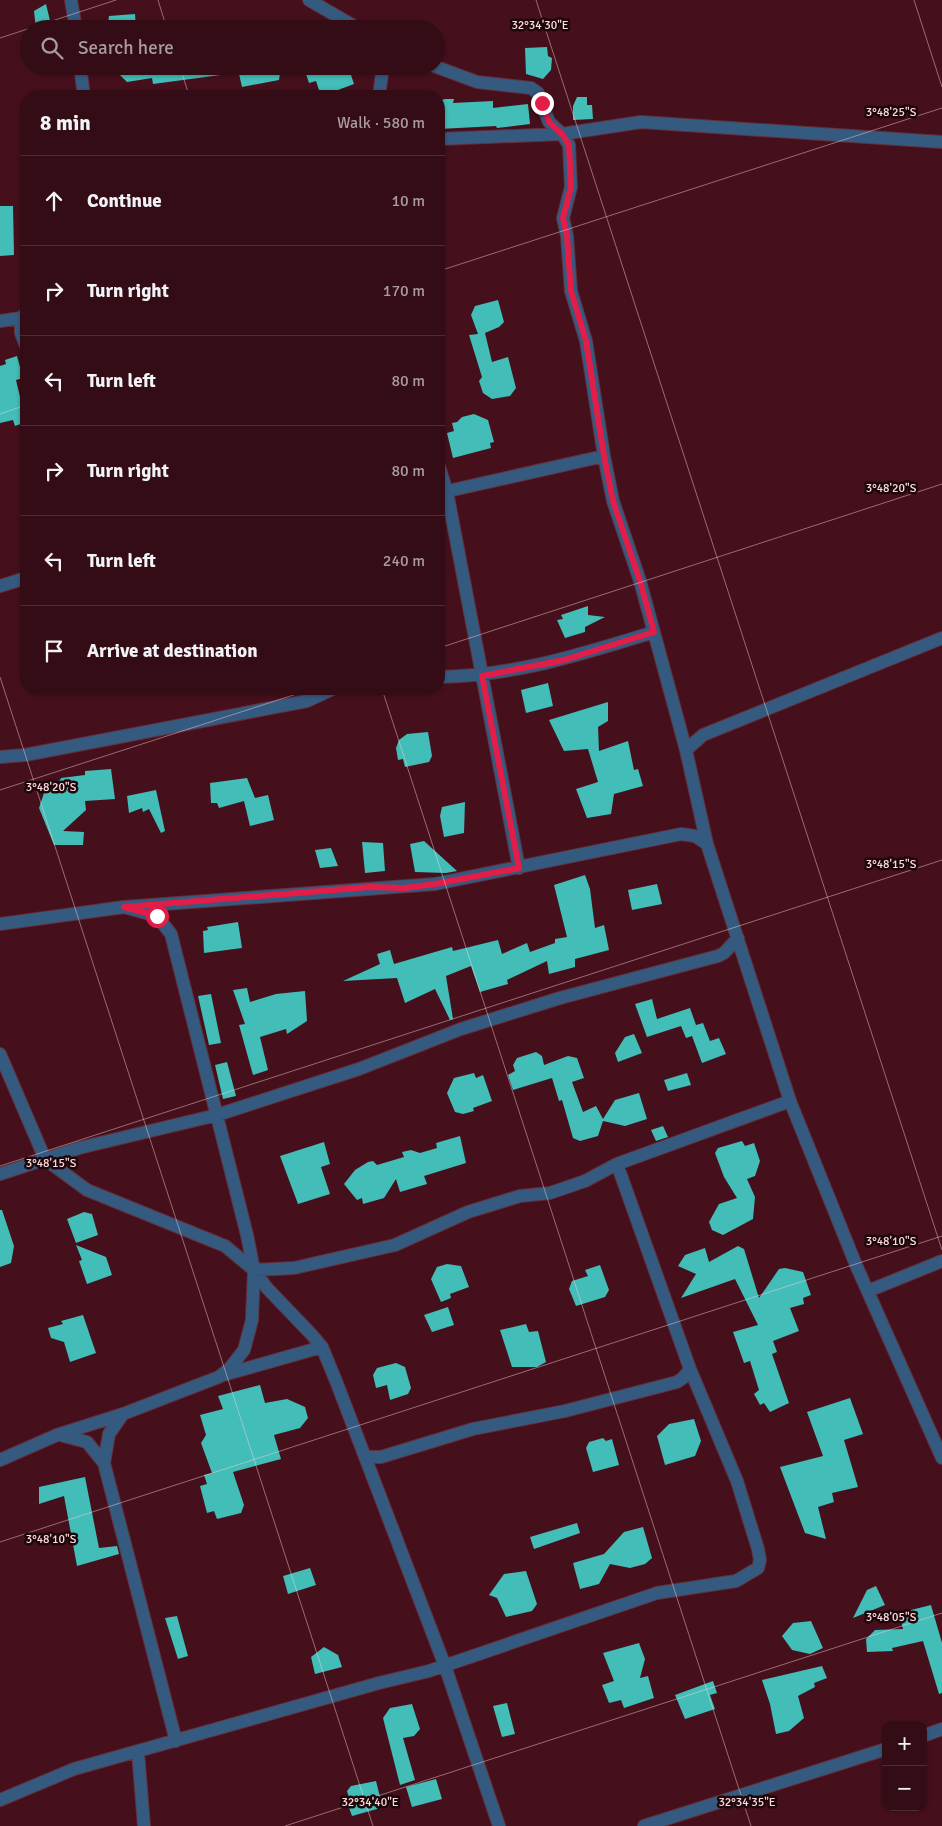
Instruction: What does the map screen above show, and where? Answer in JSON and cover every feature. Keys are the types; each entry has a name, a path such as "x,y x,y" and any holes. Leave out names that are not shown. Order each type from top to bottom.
{"street":[{"path":"71,0 74,20"},
{"path":"309,0 343,20"},
{"path":"445,70 476,82 531,88 538,93 549,122 562,134 569,145 571,187 563,218 567,236 571,291 586,341 613,501 640,581 654,632 686,750 707,844 790,1101 868,1291 942,1458"},
{"path":"81,75 83,90"},
{"path":"380,90 382,75"},
{"path":"445,140 562,134 641,122 942,142"},
{"path":"0,321 20,316"},
{"path":"445,493 604,456"},
{"path":"445,502 482,676 519,868"},
{"path":"0,586 20,580"},
{"path":"445,677 482,676 564,660 654,632"},
{"path":"686,750 702,735 942,638"},
{"path":"0,757 25,755 307,701 320,695"},
{"path":"0,924 124,907 370,887 404,888 519,868 681,834 695,836 707,844"},
{"path":"124,907 157,916 171,934 254,1270 252,1320 244,1350 237,1361 219,1377"},
{"path":"0,1174 79,1148 217,1115 359,1069 461,1029 560,998 718,956 724,953 738,938"},
{"path":"0,1054 45,1159 87,1190 226,1246 254,1270 322,1348 445,1666 499,1826"},
{"path":"254,1270 294,1268 372,1252 395,1245 468,1212 520,1196 559,1190 584,1181 617,1164 790,1101"},
{"path":"0,1800 74,1769 445,1666 658,1594 736,1581 758,1568 760,1560 758,1549 739,1488 690,1369 617,1164"},
{"path":"868,1291 942,1261"},
{"path":"0,1460 56,1435 123,1414 219,1377 322,1348"},
{"path":"365,1457 382,1458 473,1429 565,1411 676,1382 684,1378 690,1369"},
{"path":"123,1414 109,1434 104,1463 176,1742"},
{"path":"56,1435 87,1442 104,1463"},
{"path":"927,1735 942,1729"},
{"path":"644,1826 882,1750"},
{"path":"138,1752 144,1826"}],"building":[{"path":"46,4 50,20 35,20 34,11"},
{"path":"135,14 135,20 108,20 109,16"},
{"path":"547,47 548,56 552,58 551,70 543,79 526,74 525,48"},
{"path":"120,75 220,75 153,84 152,78 127,82"},
{"path":"239,75 280,75 279,80 242,87"},
{"path":"306,75 351,75 354,84 338,90 319,90 316,81 309,83"},
{"path":"577,97 587,97 587,105 592,105 593,119 573,120 573,106"},
{"path":"445,99 454,99 453,103 493,101 493,108 528,104 530,124 497,128 496,126 445,129"},
{"path":"0,206 13,206 14,255 0,256"},
{"path":"498,300 504,322 499,327 485,333 492,362 508,357 516,388 510,396 492,399 483,393 479,381 482,377 469,335 478,334 471,315 475,306"},
{"path":"17,356 20,367 20,379 16,380 20,397 20,424 15,426 13,420 0,423 0,366 6,364 5,360"},
{"path":"474,414 488,420 494,442 490,443 491,448 453,458 447,433 454,431 452,423 457,422 462,417"},
{"path":"588,606 588,615 605,617 585,627 585,632 565,638 557,620 563,619 561,615"},
{"path":"548,683 553,706 526,713 521,690"},
{"path":"608,702 608,721 598,727 599,751 628,741 634,770 638,769 643,786 614,794 611,814 587,818 576,789 598,782 588,749 564,751 549,720"},
{"path":"428,732 432,756 429,762 405,767 403,759 398,760 396,748 399,740 407,734"},
{"path":"111,769 115,799 85,801 86,810 63,831 84,832 83,845 54,845 39,808 44,793 50,792 51,786 58,784 61,778 85,775 85,771"},
{"path":"247,778 255,798 268,795 274,820 250,826 244,801 219,808 217,803 211,803 210,783"},
{"path":"156,790 165,831 161,833 149,809 143,812 142,808 129,813 127,796"},
{"path":"465,802 464,833 444,837 440,816 442,807"},
{"path":"424,841 457,871 446,873 415,872 410,844"},
{"path":"362,842 383,843 385,871 365,873"},
{"path":"331,848 338,866 320,868 315,850"},
{"path":"585,875 590,889 595,928 604,925 609,950 575,959 575,967 549,974 547,961 507,980 508,984 480,992 471,966 446,976 453,1019 450,1020 435,989 405,1003 397,978 343,981 380,964 377,954 390,950 394,964 452,947 453,951 498,940 502,954 527,943 530,952 555,943 555,939 567,937 554,885"},
{"path":"657,884 662,904 632,910 628,890"},
{"path":"238,922 242,948 204,953 203,931 208,930 207,927"},
{"path":"247,988 250,1002 276,994 305,991 307,1021 287,1034 286,1029 260,1037 268,1070 253,1075 239,1025 245,1024 233,990"},
{"path":"211,994 221,1043 209,1045 198,996"},
{"path":"652,999 657,1019 690,1008 696,1025 703,1023 710,1041 719,1038 726,1054 702,1063 692,1036 686,1038 681,1026 647,1037 635,1004"},
{"path":"634,1034 642,1053 618,1062 615,1053 625,1037"},
{"path":"536,1052 542,1056 544,1065 568,1056 577,1058 584,1078 572,1082 583,1112 596,1106 603,1119 615,1100 639,1093 647,1119 625,1126 603,1121 598,1136 580,1141 573,1138 562,1100 559,1101 552,1078 513,1090 508,1075 515,1071 513,1065 517,1058"},
{"path":"227,1062 236,1096 223,1099 215,1065"},
{"path":"474,1073 476,1078 483,1075 492,1101 473,1108 474,1111 463,1114 455,1112 447,1093 454,1078"},
{"path":"687,1073 691,1085 668,1091 664,1080"},
{"path":"663,1126 668,1137 656,1141 651,1130"},
{"path":"460,1136 466,1163 424,1176 427,1184 400,1192 396,1179 384,1198 363,1204 362,1198 357,1200 344,1184 355,1170 368,1162 373,1161 377,1165 404,1157 402,1152 411,1150 420,1153 437,1148 436,1143"},
{"path":"742,1141 745,1146 754,1143 760,1161 755,1176 747,1179 755,1197 753,1219 723,1235 712,1230 709,1222 719,1204 737,1198 724,1177 715,1153 718,1148"},
{"path":"324,1142 330,1164 321,1167 330,1194 298,1204 280,1156"},
{"path":"0,1210 2,1210 14,1246 11,1263 0,1267"},
{"path":"84,1212 92,1214 98,1235 76,1243 67,1219"},
{"path":"76,1245 106,1257 112,1275 87,1284 79,1261 82,1260"},
{"path":"738,1246 744,1249 759,1298 779,1269 785,1268 803,1272 811,1295 803,1298 804,1304 790,1308 799,1331 773,1341 777,1352 772,1354 789,1403 770,1412 764,1403 760,1405 754,1394 759,1390 750,1361 744,1363 733,1332 758,1325 735,1279 681,1298 696,1274 678,1266 685,1255 705,1248 709,1262"},
{"path":"447,1264 461,1266 469,1287 450,1294 451,1298 441,1302 431,1279 437,1267"},
{"path":"600,1265 609,1290 605,1297 576,1306 569,1289 572,1281 588,1276 585,1270"},
{"path":"448,1307 454,1325 432,1332 424,1315"},
{"path":"83,1315 96,1353 70,1362 64,1342 51,1338 48,1328 63,1324 61,1321"},
{"path":"526,1324 529,1332 538,1331 546,1362 537,1367 512,1367 500,1330"},
{"path":"396,1363 405,1367 411,1388 408,1394 390,1400 387,1385 376,1388 373,1375 377,1368"},
{"path":"260,1385 265,1403 287,1399 305,1407 308,1418 300,1428 274,1435 281,1459 233,1472 244,1505 241,1513 217,1519 214,1511 207,1513 200,1486 207,1484 204,1475 212,1473 201,1443 206,1435 200,1415 223,1409 218,1396"},
{"path":"850,1398 863,1434 844,1440 858,1487 832,1493 834,1502 818,1507 826,1539 805,1533 780,1467 823,1456 807,1412"},
{"path":"694,1419 701,1441 695,1456 665,1465 657,1436 669,1424"},
{"path":"603,1438 606,1441 612,1439 619,1465 593,1472 586,1448 589,1442"},
{"path":"85,1477 99,1548 117,1546 119,1554 77,1566 64,1496 39,1504 39,1487"},
{"path":"577,1523 580,1533 534,1549 530,1537"},
{"path":"643,1527 652,1558 645,1564 630,1568 610,1564 599,1584 580,1589 573,1563 604,1554 624,1532"},
{"path":"310,1568 316,1585 288,1594 283,1576"},
{"path":"526,1571 537,1604 532,1611 506,1617 497,1598 489,1595 504,1574"},
{"path":"876,1586 885,1605 853,1618 867,1590"},
{"path":"931,1605 942,1643 942,1693 939,1694 923,1641 892,1648 893,1651 867,1652 866,1639 875,1630 903,1629 899,1613"},
{"path":"177,1616 188,1656 178,1659 165,1618"},
{"path":"811,1621 823,1648 810,1654 792,1650 782,1636 793,1623"},
{"path":"639,1643 645,1659 640,1678 648,1676 654,1698 624,1708 621,1700 609,1703 602,1685 614,1681 603,1653"},
{"path":"324,1647 338,1655 342,1667 315,1674 311,1657"},
{"path":"822,1666 827,1678 814,1683 815,1687 798,1696 804,1718 789,1731 776,1734 770,1704 762,1680"},
{"path":"713,1681 717,1693 710,1695 715,1709 685,1719 675,1695"},
{"path":"507,1703 515,1734 502,1737 493,1706"},
{"path":"412,1704 420,1729 414,1736 403,1738 415,1780 400,1785 383,1718 390,1708"},
{"path":"436,1779 442,1799 412,1807 406,1787"},
{"path":"376,1781 381,1801 377,1809 352,1816 348,1805 351,1804 347,1791 351,1786"}],"route":[{"path":"157,916 124,907 370,887 404,888 519,868 482,676 564,660 654,632 640,581 613,501 586,341 571,291 567,236 563,218 571,187 569,145 562,134 549,122 542,103"}]}
